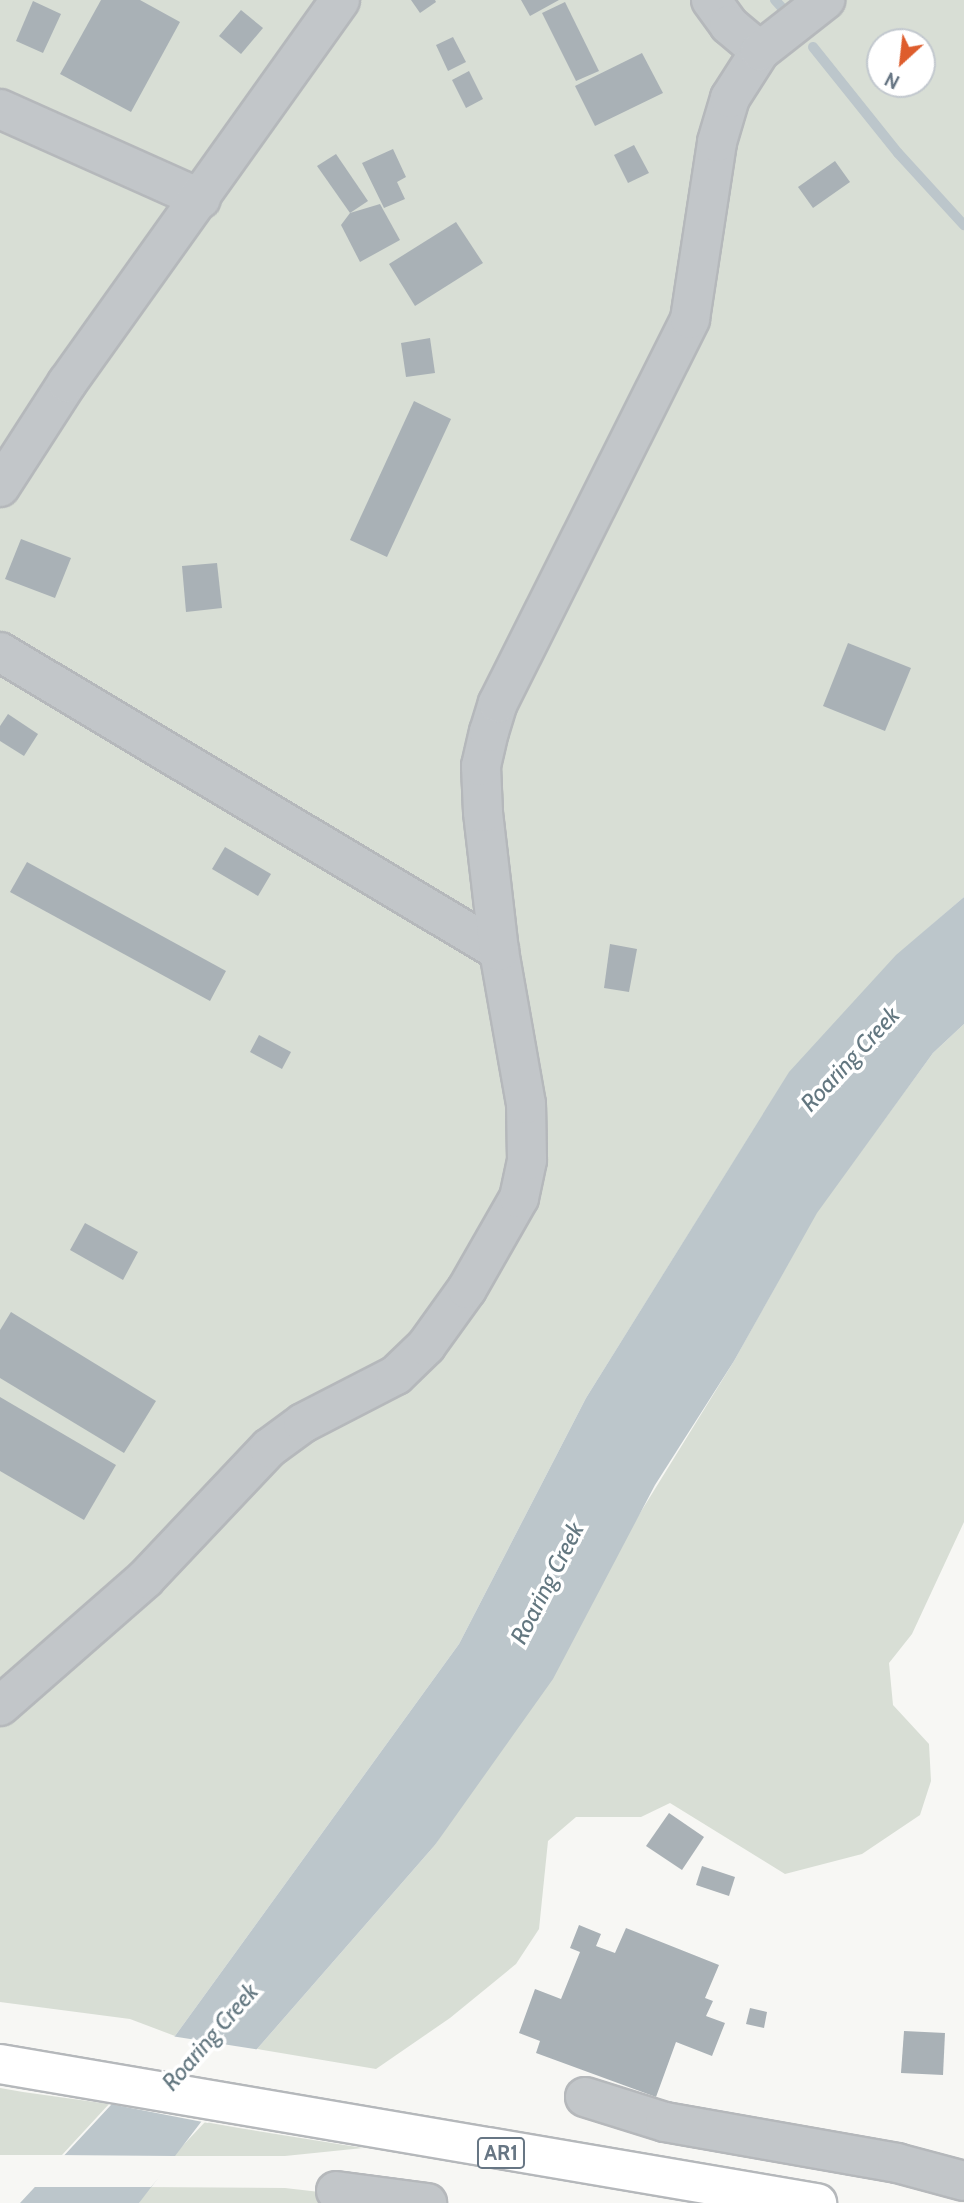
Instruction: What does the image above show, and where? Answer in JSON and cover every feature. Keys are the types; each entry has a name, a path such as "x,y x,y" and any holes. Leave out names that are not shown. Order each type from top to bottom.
{"highway":[{"name":"AR1","path":"0,2064 368,2130 817,2203"}],"street":[{"path":"0,487 67,383 201,199 340,0"},
{"path":"711,0 729,25 760,51"},
{"path":"0,1706 145,1579 269,1448 303,1423 396,1375 426,1346 467,1289 519,1198 527,1160 526,1104 499,951 482,778 489,732 498,703 690,318 717,142 730,98 760,51 825,0"},
{"path":"0,109 201,199"},
{"path":"0,652 499,951"},
{"path":"585,2097 665,2122 897,2163 964,2181"},
{"path":"336,2191 427,2203"}],"shaded area":[{"path":"0,0 964,0 964,897 896,956 789,1073 586,1398 459,1644 175,2036 130,2019 0,2002"},
{"path":"964,1024 964,1522 912,1634 889,1663 893,1705 929,1744 931,1781 920,1815 862,1854 785,1874 670,1803 641,1817 576,1817 548,1841 539,1929 516,1964 450,2018 376,2069 257,2049 435,1845 734,1361 816,1213 933,1053"},
{"path":"0,2088 109,2104 62,2155 0,2155"},
{"path":"205,2122 363,2148 285,2156 173,2156"},
{"path":"147,2187 285,2188 337,2194 336,2203 139,2203"}],"water":[{"name":"Roaring Creek","path":"964,897 964,1024 933,1053 817,1213 734,1361 655,1485 553,1679 435,1845 257,2049 139,2203 20,2203 175,2036 459,1644 586,1398 789,1072 896,955"}],"pier":[{"path":"171,2036 261,2050 208,2123 105,2103"},
{"path":"57,2155 178,2156 151,2187 27,2187"}],"building":[{"path":"101,0 140,0 180,22 131,112 60,74"},
{"path":"411,0 435,0 436,2 420,13"},
{"path":"521,0 559,0 530,16"},
{"path":"33,1 61,14 43,53 16,41"},
{"path":"565,2 599,71 576,81 542,13"},
{"path":"241,10 263,28 241,54 219,36"},
{"path":"453,37 466,62 448,71 436,45"},
{"path":"642,53 663,93 595,126 575,86"},
{"path":"469,71 483,99 466,108 452,80"},
{"path":"634,145 649,173 628,183 614,155"},
{"path":"393,149 406,177 397,182 405,199 384,208 362,163"},
{"path":"336,154 368,201 350,213 317,166"},
{"path":"835,161 850,182 813,208 798,187"},
{"path":"380,204 400,240 360,262 341,225 350,213"},
{"path":"456,222 483,263 415,306 389,264"},
{"path":"430,338 435,373 406,377 401,343"},
{"path":"414,401 451,419 387,557 350,540"},
{"path":"21,539 71,558 55,598 5,579"},
{"path":"217,563 222,608 186,612 182,566"},
{"path":"848,643 911,668 885,731 823,706"},
{"path":"8,714 38,734 24,756 0,741 0,726"},
{"path":"225,847 271,874 258,896 212,869"},
{"path":"27,862 226,971 210,1001 10,892"},
{"path":"610,944 637,949 629,992 604,988"},
{"path":"259,1035 291,1052 282,1069 250,1052"},
{"path":"85,1223 138,1252 123,1280 70,1250"},
{"path":"11,1312 156,1401 124,1453 0,1378 0,1330"},
{"path":"0,1397 116,1465 84,1520 0,1471"},
{"path":"669,1813 704,1837 682,1870 646,1846"},
{"path":"702,1866 735,1877 729,1896 696,1885"},
{"path":"579,1925 601,1934 596,1946 615,1953 626,1928 719,1965 705,1998 713,2001 706,2016 725,2023 712,2056 676,2042 656,2097 536,2053 540,2041 519,2033 535,1989 561,1999 580,1952 570,1948"},
{"path":"750,2008 767,2012 764,2028 746,2024"},
{"path":"904,2031 945,2033 943,2075 901,2073"}],"waterway":[{"path":"775,0 784,10"},
{"path":"813,47 898,153 964,225"}]}
